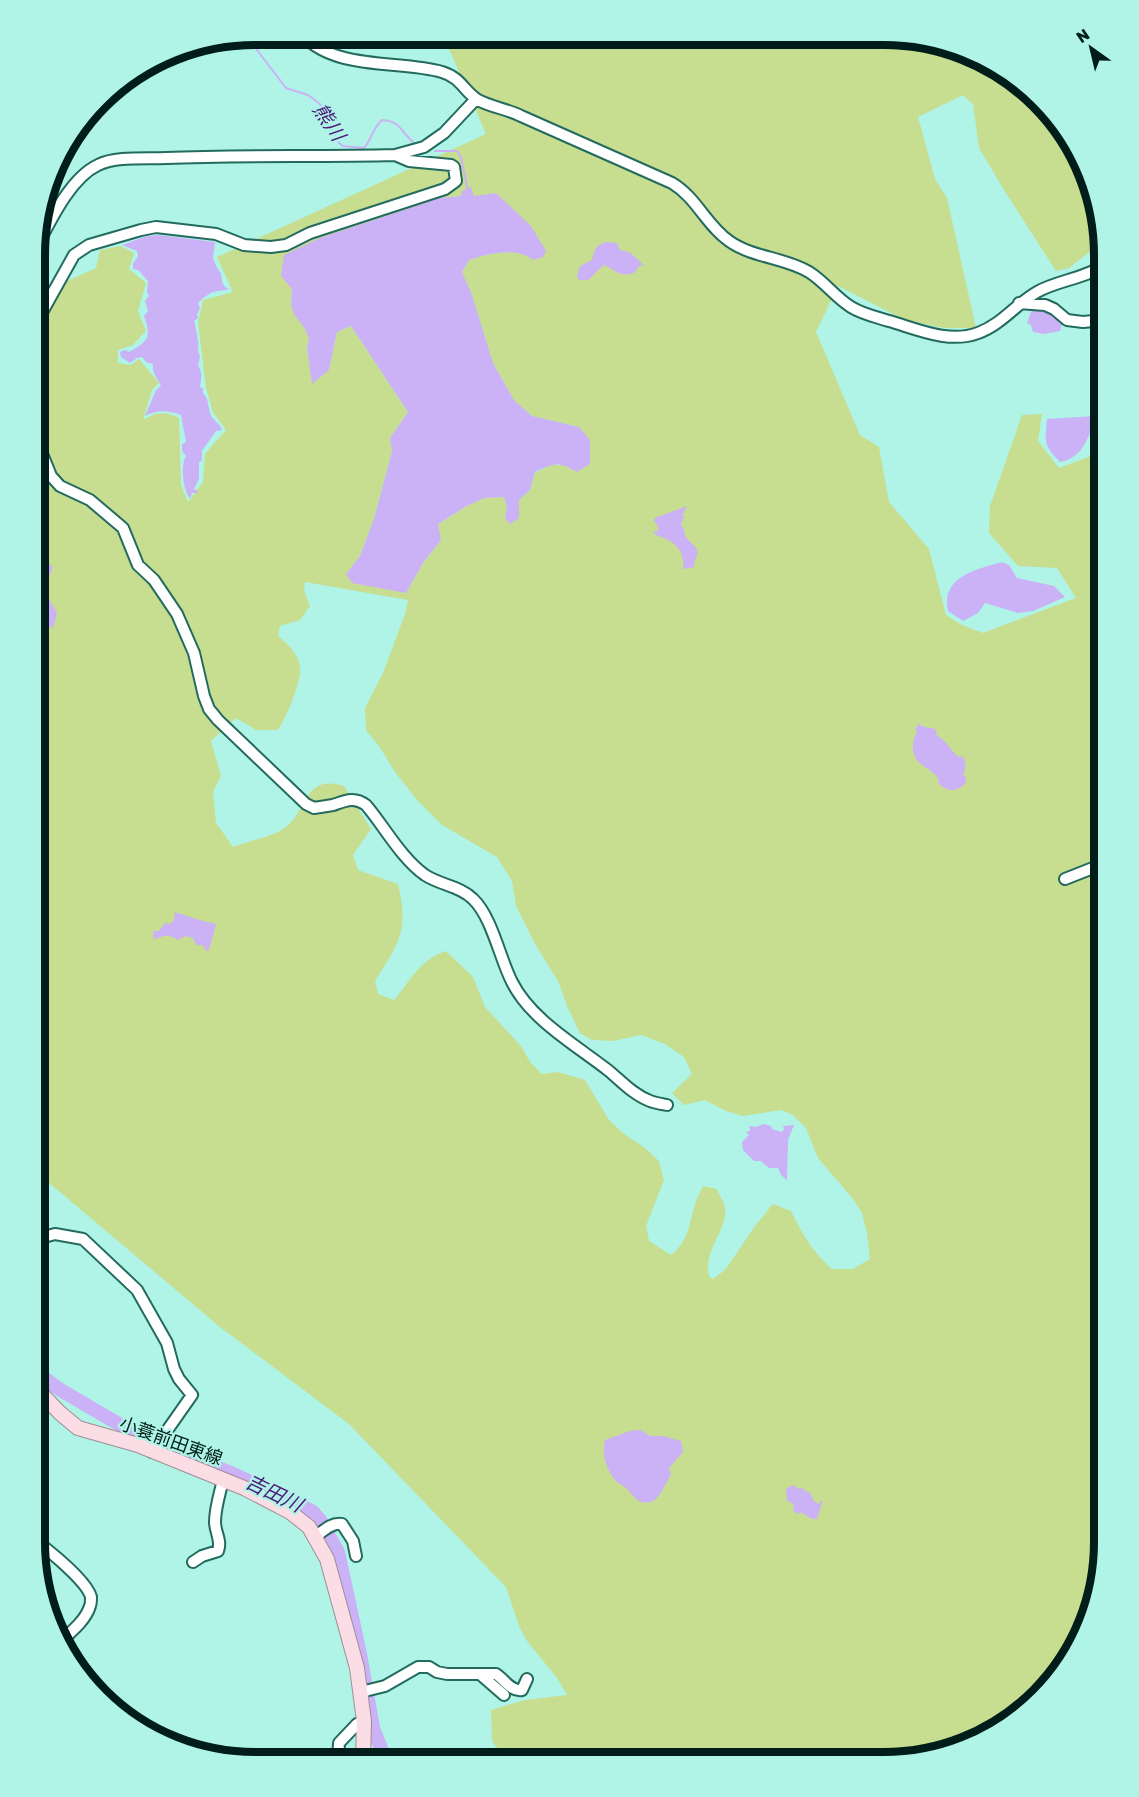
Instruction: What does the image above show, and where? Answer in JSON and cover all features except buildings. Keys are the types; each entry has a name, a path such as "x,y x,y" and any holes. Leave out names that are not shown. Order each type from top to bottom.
{"main road":[{"name":"小蓑前田東線","path":"45,1397 78,1428 153,1450 243,1488 290,1512 318,1535 332,1572 365,1692 363,1752"}],"street":[{"path":"316,45 333,54 383,65 446,73 457,79 476,99 512,112 672,183 683,190 714,229 743,250 807,271 818,278 838,298 861,312 935,335 963,337 977,334 1004,318 1019,303 1048,286 1094,271"},
{"path":"47,229 70,189 98,164 119,160 182,158 395,155 424,147 444,133 476,99"},
{"path":"45,307 74,255 89,245 156,227 219,235 243,245 271,247 286,245 310,234 445,189 456,180 454,167 451,165 409,161 395,155"},
{"path":"1019,303 1045,305 1067,320 1094,321"},
{"path":"45,461 51,476 60,486 90,500 123,528 138,565 154,580 177,614 194,653 209,709 218,720 306,804 314,808 349,799 366,805 423,874 464,892 474,900 484,915 512,984 527,1006 634,1093 650,1101 668,1105"},
{"path":"1065,879 1094,868"},
{"path":"45,1237 55,1234 83,1239 137,1290 167,1343 174,1369 192,1395 153,1450"},
{"path":"193,1562 202,1556 218,1551 220,1545 215,1524 223,1480"},
{"path":"318,1535 331,1526 342,1524 353,1541 356,1556"},
{"path":"46,1549 67,1567 84,1585 91,1597 91,1605 86,1615 67,1635"},
{"path":"365,1692 385,1686 423,1666 447,1674 496,1674 518,1691 522,1690 527,1679"},
{"path":"481,1675 504,1695"},
{"path":"338,1752 339,1743 357,1724 363,1721"}],"green space":[{"path":"447,45 884,45 912,47 939,52 964,61 1012,88 1033,106 1051,127 1066,150 1087,200 1094,248 1069,268 1056,271 979,148 973,104 963,95 918,117 935,179 947,198 976,328 944,328 905,320 838,286 816,332 860,435 879,447 889,502 929,549 946,615 962,625 983,633 1076,598 1057,568 1018,566 989,533 990,506 1022,415 1042,414 1038,441 1059,468 1091,456 1094,445 1094,1556 1087,1597 1066,1647 1051,1670 1033,1691 1012,1709 989,1724 939,1745 884,1752 500,1752 492,1741 491,1710 525,1700 567,1695 557,1678 527,1641 519,1626 506,1587 349,1424 220,1327 45,1179 45,312 67,281 96,268 100,250 121,246 134,253 129,269 146,283 138,311 146,331 133,345 118,350 118,363 131,365 139,359 159,383 152,390 143,420 161,413 179,418 181,485 188,502 203,482 205,454 226,430 213,412 206,388 198,323 203,300 233,292 217,257 486,134","holes":["470,187 474,196 533,260 518,253 502,252 469,260 462,273 472,295 493,363 514,400 532,416 579,427 564,465 551,465 535,473 530,490 519,500 519,518 505,518 507,508 504,497 484,498 437,525 441,540 423,563 406,593 347,574 360,556 374,519 392,451 390,438 408,412 351,326 337,332 329,370 312,383 307,348 309,338 291,305 292,290 440,198 461,196","305,582 408,600 383,673 365,708 366,730 395,772 417,800 442,825 497,857 512,881 516,906 535,944 558,981 580,1033 592,1040 613,1041 641,1035 665,1044 684,1057 692,1074 672,1093 684,1105 705,1100 726,1111 743,1116 781,1110 793,1115 806,1128 818,1158 862,1213 870,1259 853,1269 832,1269 808,1242 791,1211 773,1204 725,1270 713,1279 709,1276 709,1257 723,1224 725,1207 717,1189 703,1186 696,1201 688,1232 677,1250 671,1255 649,1241 646,1226 664,1180 659,1161 609,1120 585,1080 558,1072 542,1074 530,1062 521,1046 485,1007 473,977 446,951 428,960 416,971 394,1000 378,994 375,981 400,936 401,900 398,884 358,870 353,855 371,829 344,786 321,785 314,789 286,827 268,836 233,847 216,823 213,792 221,776 211,741 236,718 256,730 278,730 296,690 300,673 295,653 278,636 280,626 300,620 310,606 304,591"]}],"shaded area":[{"path":"471,187 474,196 496,193 531,226 546,251 543,257 533,260 510,252 485,255 469,260 462,272 472,295 493,363 514,400 532,416 579,427 590,440 590,464 577,472 556,464 535,472 530,490 519,500 519,518 510,524 505,518 507,508 504,497 484,498 438,524 441,540 423,563 406,593 352,583 346,574 360,556 374,519 392,451 390,438 408,412 351,326 337,332 329,370 312,384 307,348 309,338 294,314 291,305 292,289 281,276 284,255 320,238 440,198 461,196 462,191"},
{"path":"159,235 215,242 213,258 221,274 222,282 229,289 212,293 200,301 198,318 194,321 200,356 198,366 201,373 200,387 203,388 212,417 222,430 216,431 202,451 202,460 199,462 199,479 194,489 198,493 192,493 190,499 183,478 186,456 182,451 182,444 186,442 181,415 163,411 145,416 156,390 161,386 153,371 153,364 146,362 142,357 130,363 121,357 120,352 125,350 129,352 147,338 148,329 144,316 148,311 145,301 149,296 148,281 138,270 133,269 138,256 137,251 122,245 147,236"},
{"path":"607,242 617,243 620,250 629,252 644,265 626,275 604,265 588,280 579,280 577,276 580,266 592,260 596,248"},
{"path":"1036,308 1051,310 1062,323 1060,331 1044,334 1033,332 1031,325 1027,323 1031,312"},
{"path":"1094,416 1088,438 1080,451 1068,460 1060,462 1046,442 1047,419"},
{"path":"687,506 682,516 685,518 681,526 687,538 696,548 697,556 692,568 683,569 683,559 678,547 653,532 658,531 655,518"},
{"path":"45,560 52,566 49,576 45,576"},
{"path":"1002,562 1009,565 1017,578 1054,586 1065,597 1033,611 1018,613 985,603 978,613 963,621 948,611 947,599 955,582 972,572"},
{"path":"45,593 57,613 53,628 49,627 45,631"},
{"path":"919,723 921,726 935,729 936,735 956,755 962,756 965,762 963,774 966,782 960,788 949,790 941,786 936,775 919,763 914,753 913,743 917,732 915,730"},
{"path":"175,912 216,924 209,950 206,951 203,945 196,945 193,938 186,936 178,940 168,936 154,939 154,931 159,931 165,923 170,924 174,920"},
{"path":"764,1124 782,1132 783,1126 794,1125 788,1140 787,1180 778,1168 769,1168 761,1161 754,1161 743,1150 742,1142 749,1135 746,1132 750,1131 749,1126 756,1127"},
{"path":"641,1430 650,1436 663,1436 681,1441 683,1452 669,1468 671,1475 661,1493 653,1501 644,1503 637,1500 614,1479 608,1469 604,1452 605,1440 630,1431"},
{"path":"793,1485 808,1491 818,1504 823,1500 817,1519 812,1519 800,1512 797,1514 793,1510 794,1506 787,1501 786,1489"}],"waterway":[{"name":"熊川","path":"256,45 257,50 286,88 308,95 320,104 339,143 343,146 364,148 382,120 397,124 413,142"},
{"name":"熊川","path":"435,151 457,151 461,157 468,191"},
{"name":"吉田川","path":"45,1378 139,1436 231,1473 313,1512 338,1552 373,1728 382,1752"}]}
